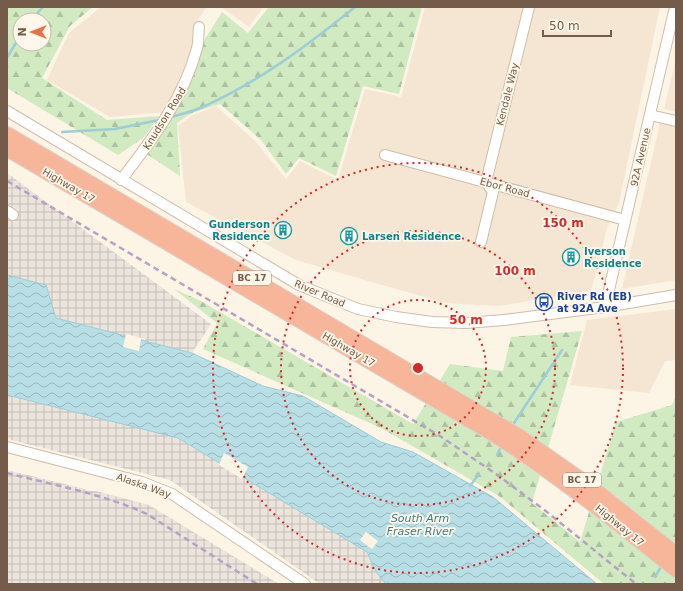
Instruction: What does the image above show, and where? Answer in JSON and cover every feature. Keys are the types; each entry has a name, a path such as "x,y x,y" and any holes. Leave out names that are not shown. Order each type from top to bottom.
{"highway":[{"name":"Highway 17","path":"7,134 589,485 639,532 676,570"},
{"name":"Highway 17","path":"7,148 495,428"},
{"name":"Highway 17","path":"639,532 676,554"}],"street":[{"name":"Kendale Way","path":"486,182 529,7"},
{"name":"92A Avenue","path":"605,307 675,7"},
{"name":"Knudson Road","path":"121,180 161,126 184,88 198,47 199,27"},
{"name":"River Road","path":"7,111 299,285 358,309 396,317 432,322 466,323 504,320 605,307 676,295"},
{"path":"650,115 676,121"},
{"name":"Ebor Road","path":"385,155 625,220"},
{"path":"481,242 493,192 486,182"},
{"name":"Alaska Way","path":"7,447 142,482 172,494 305,584"}],"shaded area":[{"path":"101,7 207,7 196,22 193,52 166,112 110,117 47,80 69,33"},
{"path":"221,7 263,7 249,27"},
{"path":"425,7 660,7 619,203 607,228 591,291 499,306 445,303 296,260 186,202 178,126 191,116 216,106 254,140 286,179 300,161 338,180 365,89 401,97"},
{"path":"676,58 676,112 664,109"},
{"path":"660,123 676,127 676,280 622,289"},
{"path":"7,173 211,324 192,353 55,318 45,286 7,275"},
{"path":"676,309 676,360 665,361 649,393 570,385 587,320"},
{"path":"7,395 178,438 367,552 376,572 386,584 320,584 170,480 7,439"},
{"path":"7,470 149,505 279,584 7,584"}],"green space":[{"path":"7,7 93,7 70,26 42,78 107,120 160,116 143,138 118,155 7,88"},
{"path":"269,7 422,7 399,94 363,86 336,176 299,158 286,174 261,140 220,104 192,113 177,123 180,176 145,153 169,123 205,39 222,12 248,33"},
{"path":"174,289 199,300 413,424 450,364 503,371 511,337 582,331 532,503 580,542 616,422 672,405 676,395 676,584 604,584 499,496 381,428 203,349 217,323"}],"water":[{"name":"South Arm Fraser River","path":"7,275 46,285 56,318 192,353 263,386 303,396 381,442 413,452 493,497 597,584 386,584 376,572 367,552 178,438 7,395"}],"pier":[{"path":"126,334 145,339 141,339 139,351 123,347"},
{"path":"224,453 248,467 242,479 219,465"},
{"path":"366,532 378,541 372,549 360,540"}],"waterway":[{"path":"38,12 43,7"},
{"path":"171,117 201,108 264,74 319,35 355,7"},
{"path":"7,58 12,50"},
{"path":"62,132 115,129 159,120"},
{"path":"512,426 562,350"},
{"path":"497,455 502,445"},
{"path":"470,486 479,474"},
{"path":"655,577 662,565"}],"railway":[{"path":"7,181 440,436 496,474 547,512 636,584"},
{"path":"7,473 96,495 147,514 257,584"}],"place":[{"name":"Gunderson Residence","path":"283,230"},
{"name":"Larsen Residence","path":"349,236"},
{"name":"Iverson Residence","path":"571,257"},
{"name":"River Rd (EB) at 92A Ave","path":"544,302"}]}
